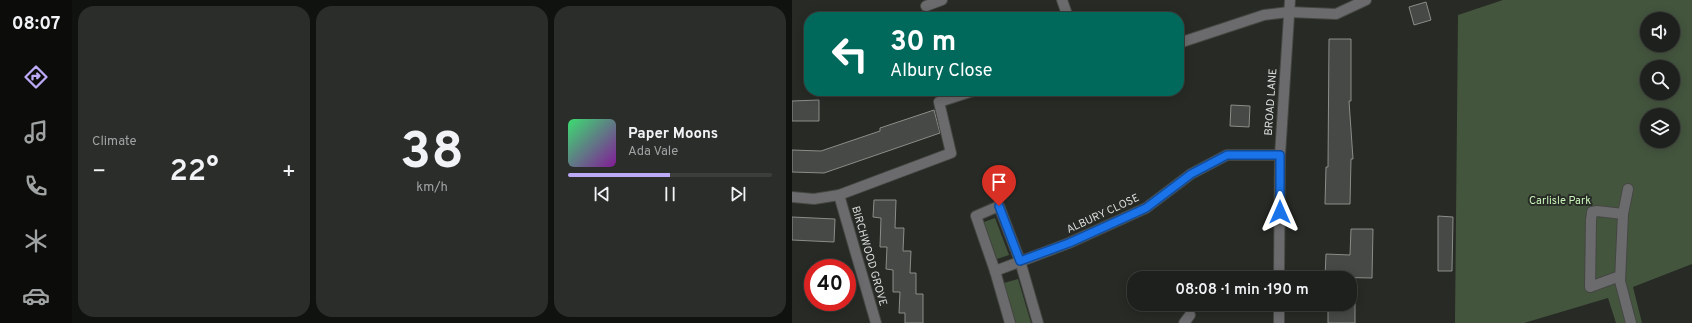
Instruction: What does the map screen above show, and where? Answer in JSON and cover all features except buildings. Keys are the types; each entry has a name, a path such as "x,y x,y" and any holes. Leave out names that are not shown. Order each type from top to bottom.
{"street":[{"path":"926,6 942,0"},
{"path":"1062,0 1066,12"},
{"name":"BROAD LANE","path":"1279,271 1280,155 1290,0"},
{"path":"1184,41 1264,15 1289,12 1336,14 1366,0"},
{"path":"792,198 814,199 839,195 951,153 939,102 958,96"},
{"name":"ALBURY CLOSE","path":"995,271 1069,243 1146,208 1191,174 1227,155 1280,155"},
{"path":"1628,189 1623,214 1620,282 1631,323"},
{"name":"BIRCHWOOD GROVE","path":"839,195 876,323"},
{"path":"1010,323 995,271 976,216 999,206 1020,261 1038,323"},
{"path":"1620,276 1590,287 1590,220 1592,212 1597,211 1623,214"},
{"path":"1279,311 1279,323"}],"green space":[{"name":"Carlisle Park","path":"1503,0 1692,0 1692,264 1633,287 1642,323 1616,323 1608,298 1524,323 1455,323 1458,15"},
{"path":"995,218 1009,255 997,259 984,222"},
{"path":"1018,279 1031,323 1016,323 1004,283"}],"route":[{"path":"999,206 1020,261 1069,243 1146,208 1191,174 1227,155 1280,155 1280,212"}]}
